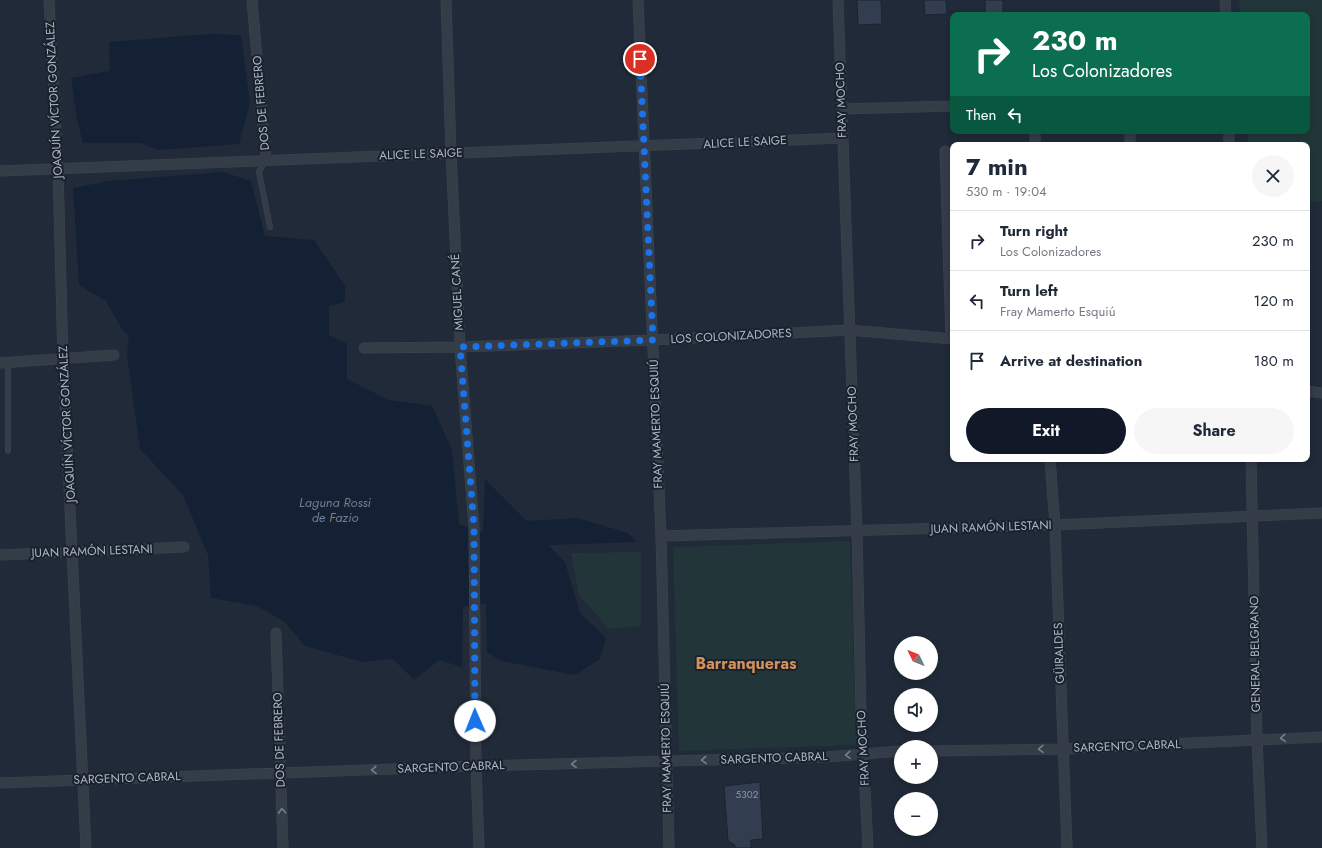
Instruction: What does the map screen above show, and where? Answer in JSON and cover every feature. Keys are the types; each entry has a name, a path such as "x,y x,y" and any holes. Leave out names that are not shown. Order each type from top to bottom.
{"street":[{"name":"JOAQUÍN VÍCTOR GONZÁLEZ","path":"49,0 58,169 63,360 86,848"},
{"name":"DOS DE FEBRERO","path":"252,0 266,160"},
{"name":"MIGUEL CANÉ","path":"446,0 450,152 460,347 474,527 476,766 479,848"},
{"name":"FRAY MAMERTO ESQUIÚ","path":"638,0 661,536 669,848"},
{"name":"FRAY MOCHO","path":"838,0 857,532 861,713 868,848"},
{"path":"1225,0 1226,12"},
{"path":"841,109 950,106"},
{"name":"ALICE LE SAIGE","path":"0,171 450,152 644,147 843,138"},
{"path":"945,151 950,285"},
{"name":"LOS COLONIZADORES","path":"364,348 460,347 653,340 849,330 950,339"},
{"path":"4,363 63,360 114,355"},
{"path":"1310,391 1322,392"},
{"name":"GÜIRALDES","path":"1050,462 1055,525 1062,748 1067,848"},
{"name":"GENERAL BELGRANO","path":"1251,462 1257,740 1262,848"},
{"name":"JUAN RAMÓN LESTANI","path":"661,536 857,532 1322,513"},
{"name":"JUAN RAMÓN LESTANI","path":"0,555 184,547"},
{"name":"DOS DE FEBRERO","path":"276,633 283,848"},
{"name":"SARGENTO CABRAL","path":"938,751 1062,748 1322,737"},
{"name":"SARGENTO CABRAL","path":"0,783 476,766 827,757 894,752"}],"lane":[{"name":"DOS DE FEBRERO","path":"266,160 259,172 270,227"},
{"path":"4,363 8,451"}],"green space":[{"path":"1239,0 1322,0 1322,201 1310,202 1310,142 1248,142 1247,134 1310,134 1310,12 1240,12"},
{"path":"850,541 856,745 679,751 673,547"},
{"path":"641,552 641,626 609,629 579,595 571,553"}],"water":[{"path":"209,34 241,35 250,103 239,144 157,150 141,143 83,143 77,120 71,78 110,71 109,42"},
{"name":"Laguna Rossi de Fazio","path":"223,172 251,181 265,236 314,240 345,286 345,302 329,306 329,335 347,344 347,379 389,400 432,406 452,450 459,524 483,532 485,479 527,521 578,518 628,533 637,542 548,545 565,562 580,613 606,638 600,659 575,675 501,661 487,652 486,603 463,607 462,667 439,660 414,680 393,659 362,662 305,646 285,622 257,606 211,598 208,555 183,495 140,449 127,356 129,335 123,331 106,301 79,285 73,188 109,181"}],"building":[{"path":"857,0 881,0 882,24 858,25"},
{"path":"924,0 946,0 947,14 925,15"},
{"path":"985,0 1003,0 1003,12 985,12"},
{"path":"760,782 763,839 751,840 751,848 735,848 735,845 728,841 724,786"}],"district":[{"name":"Barranqueras","path":"746,663"}],"route":[{"path":"475,721 474,527 460,347 653,340 640,59"}]}
